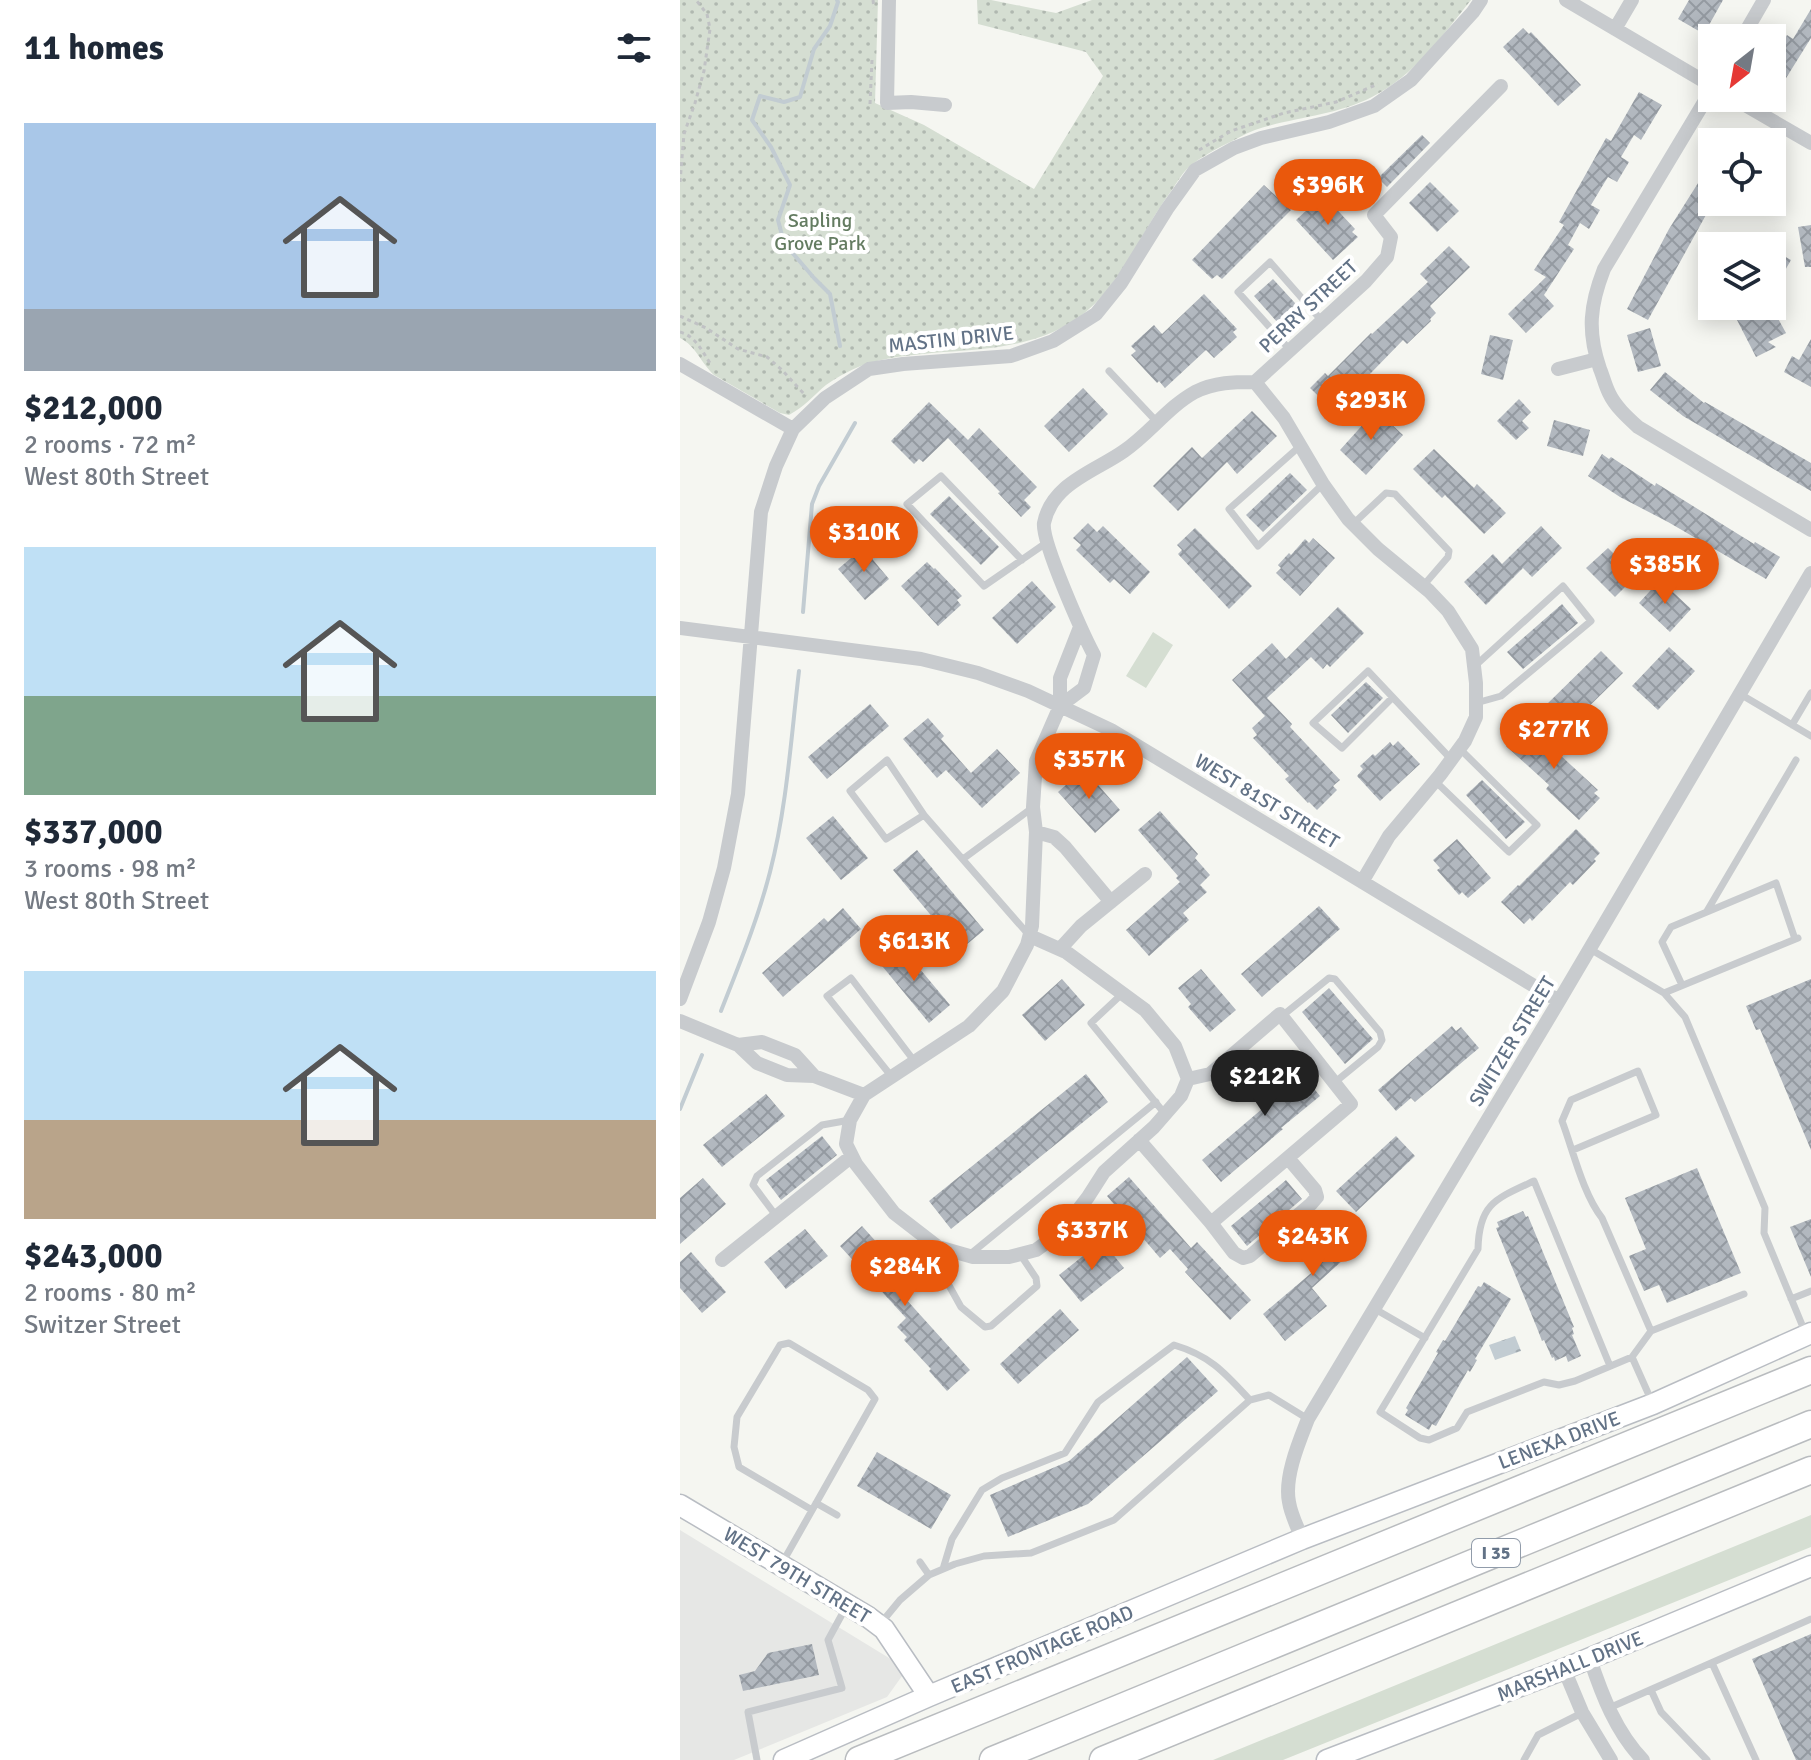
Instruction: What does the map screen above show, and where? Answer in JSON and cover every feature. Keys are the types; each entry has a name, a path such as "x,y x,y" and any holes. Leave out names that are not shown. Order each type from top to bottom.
{"highway":[{"path":"859,1760 1811,1370"},
{"name":"I 35","path":"993,1760 1811,1424"},
{"name":"I 35","path":"1103,1760 1811,1470"}],"street":[{"path":"889,0 887,103 945,105"},
{"name":"MASTIN DRIVE","path":"680,999 709,922 724,868 738,794 761,512 776,466 793,429 825,398 869,369 1011,356 1053,341 1096,314 1121,283 1195,170 1234,148 1261,138 1329,122 1374,106 1411,80 1481,0"},
{"path":"1566,0 1698,79"},
{"path":"1615,29 1632,0"},
{"path":"1750,24 1764,0"},
{"name":"PERRY STREET","path":"1060,706 1084,688 1094,655 1080,627 1043,525 1054,501 1076,479 1124,451 1175,405 1198,391 1225,382 1255,382 1291,351 1366,281 1387,257 1391,237 1374,215 1501,86"},
{"path":"1698,111 1604,269 1592,312 1591,328 1597,359 1609,394 1638,427 1811,530"},
{"path":"1757,112 1811,143"},
{"path":"1558,369 1597,359"},
{"path":"680,364 793,429"},
{"path":"1255,382 1284,418 1323,484 1353,524 1448,611 1472,649 1476,717 1456,754 1389,836 1362,882"},
{"name":"SWITZER STREET","path":"1302,1539 1288,1501 1291,1469 1308,1419 1811,573"},
{"name":"PERRY STREET","path":"864,1095 969,1026 1003,991 1027,945 1032,926 1036,761 1060,706 1060,678 1080,627"},
{"name":"WEST 81ST STREET","path":"680,628 921,659 978,673 1028,691 1111,730 1559,1001"},
{"path":"1036,832 1054,837 1065,847 1111,902"},
{"path":"1060,949 1081,926 1145,874"},
{"path":"680,1021 738,1045 757,1063 787,1075 814,1076 864,1095 850,1120 846,1144 894,1213 938,1247 968,1256 1009,1257 1036,1250 1061,1232 1104,1172 1154,1127 1160,1108 1181,1096 1188,1079 1175,1046 1145,1010 1060,949 1030,936"},
{"path":"1188,1079 1210,1074 1280,1014 1351,1104 1211,1223"},
{"path":"738,1045 762,1042 795,1055 814,1076"},
{"path":"1139,1140 1234,1253 1243,1258 1250,1256 1317,1197 1315,1190 1288,1158"},
{"path":"722,1260 852,1156"},
{"name":"LENEXA DRIVE","path":"1302,1539 1653,1404 1809,1334"},
{"name":"WEST 79TH STREET","path":"680,1505 879,1625 929,1696"},
{"name":"EAST FRONTAGE ROAD","path":"784,1760 1302,1539"},
{"name":"MARSHALL DRIVE","path":"1327,1760 1590,1659 1811,1566"},
{"path":"1590,1659 1603,1699 1630,1747 1643,1760"},
{"path":"1564,1669 1582,1712 1611,1760"}],"lane":[{"path":"1291,351 1238,292 1270,262 1322,321"},
{"path":"1109,371 1157,422"},
{"path":"1300,446 1229,509 1258,546 1323,484"},
{"path":"1022,560 941,476 907,504 984,586 1022,560 1048,541"},
{"path":"1353,524 1386,493 1395,494 1449,551 1448,557 1423,586"},
{"path":"1474,666 1563,586 1591,621 1501,696 1476,703"},
{"path":"1392,698 1342,748 1313,723 1368,671 1392,698 1537,825 1509,852 1435,781"},
{"path":"1792,725 1811,693"},
{"path":"1740,694 1811,736"},
{"path":"924,815 886,839 850,791 887,760 924,815 1030,936"},
{"path":"1706,913 1796,760"},
{"path":"963,859 1033,807"},
{"path":"1664,993 1797,938 1776,883 1671,927 1662,942 1682,985"},
{"path":"1590,949 1664,993 1685,1017 1765,1208 1764,1233 1809,1334"},
{"path":"892,1077 827,996 851,978 915,1062"},
{"path":"1282,1016 1329,978 1335,979 1380,1032 1382,1040 1378,1047 1334,1083"},
{"path":"968,1256 1160,1108 1091,1023 1123,993"},
{"path":"1573,1150 1656,1115 1638,1071 1571,1100 1562,1121 1593,1206 1602,1218 1651,1331"},
{"path":"777,1217 753,1185 757,1176 822,1125 850,1120"},
{"path":"1610,1366 1534,1181 1502,1196 1482,1218 1478,1228 1478,1249 1380,1412 1420,1438 1429,1440 1457,1428 1467,1412 1544,1382 1559,1385 1575,1381 1632,1357 1651,1331 1744,1294"},
{"path":"951,1251 946,1280 961,1307 985,1327 991,1326 1037,1286 1036,1278 1020,1254"},
{"path":"1791,1299 1811,1291"},
{"path":"1375,1309 1425,1338"},
{"path":"781,1565 814,1507 875,1399 868,1390 789,1343 780,1345 737,1417 734,1447 739,1467 814,1507 837,1515"},
{"path":"943,1569 952,1539 982,1490 1002,1478 1065,1453 1098,1402 1174,1345 1193,1351 1220,1368 1250,1400"},
{"path":"1632,1357 1653,1404"},
{"path":"879,1625 900,1600 929,1575 984,1556 1031,1553 1114,1520 1250,1400 1269,1395 1308,1419"},
{"path":"920,1562 929,1575"},
{"path":"757,1760 748,1712 842,1688 828,1640 848,1604"},
{"path":"1609,1708 1811,1619"},
{"path":"1712,1663 1756,1760"},
{"path":"1651,1690 1661,1712 1707,1760"},
{"path":"1524,1760 1538,1735 1582,1712"}],"path":[{"path":"680,182 684,134 702,79 710,29 707,14 696,0"},
{"path":"1192,158 1199,150 1231,131 1284,113 1336,102 1379,84"},
{"path":"680,316 706,328 738,349 767,357 806,396 801,400"},
{"path":"680,332 697,343 710,365 718,371"},
{"path":"894,351 1023,335"}],"shaded area":[{"path":"680,1530 907,1669 887,1697 734,1760 680,1760"}],"green space":[{"name":"Sapling Grove Park","path":"680,0 878,0 875,103 924,125 1034,189 1103,76 1086,52 978,24 977,0 1056,13 1092,0 1471,0 1414,67 1372,97 1329,112 1255,130 1199,159 1182,175 1112,284 1083,314 1065,326 1018,343 869,363 830,382 789,415 780,413 714,375 690,345 680,338"},
{"path":"1153,632 1173,645 1146,688 1126,676"},
{"path":"1811,1515 1811,1547 1283,1760 1213,1760"}],"water":[{"path":"1515,1336 1521,1351 1495,1360 1489,1345"}],"building":[{"path":"1689,0 1723,0 1710,24 1698,24 1698,31 1678,19"},
{"path":"1811,9 1811,38 1786,78 1786,37 1793,39"},
{"path":"1523,28 1529,34 1531,32 1581,85 1558,106 1503,47"},
{"path":"1639,92 1662,105 1641,140 1634,135 1621,157 1629,162 1617,182 1608,177 1591,205 1600,210 1589,229 1580,223 1568,245 1574,249 1544,295 1554,306 1526,333 1508,314 1546,277 1534,270 1564,225 1559,222 1606,138 1611,141"},
{"path":"1422,135 1430,143 1387,187 1378,178"},
{"path":"1430,182 1459,211 1437,232 1409,203"},
{"path":"1698,183 1698,216 1705,216 1648,320 1627,309 1669,229"},
{"path":"1264,185 1291,210 1222,279 1217,275 1212,279 1192,260"},
{"path":"1323,195 1355,229 1352,232 1358,237 1333,260 1296,220"},
{"path":"1811,225 1811,267 1805,267 1798,227"},
{"path":"1449,246 1470,267 1430,306 1436,313 1431,321 1407,344 1403,340 1334,411 1310,388 1325,373 1328,376 1428,282 1420,274"},
{"path":"1273,279 1305,314 1286,332 1254,296"},
{"path":"1204,294 1237,329 1233,332 1237,337 1214,358 1206,350 1165,388 1131,355 1136,351 1131,346 1154,325 1162,334"},
{"path":"1737,320 1779,320 1786,333 1768,342 1776,347 1756,357"},
{"path":"1650,328 1661,366 1638,372 1627,335"},
{"path":"1490,335 1513,340 1503,380 1481,374"},
{"path":"1811,339 1811,387 1784,372 1792,356 1799,360"},
{"path":"1665,372 1704,403 1811,463 1811,491 1683,416 1650,390"},
{"path":"1083,388 1108,414 1069,452 1044,426"},
{"path":"1519,399 1531,412 1522,421 1529,428 1516,440 1497,421"},
{"path":"929,402 968,440 979,428 1037,487 1024,500 1031,507 1021,517 948,438 923,462 919,459 914,464 891,441"},
{"path":"1376,410 1403,435 1366,475 1340,450"},
{"path":"1252,411 1277,436 1237,474 1227,462 1178,511 1153,486 1192,447 1202,458"},
{"path":"1554,420 1590,430 1583,456 1547,446"},
{"path":"1434,449 1474,488 1477,484 1506,513 1484,534 1445,495 1442,498 1413,469"},
{"path":"1602,454 1780,557 1766,579 1588,476"},
{"path":"1290,473 1307,490 1263,532 1246,515"},
{"path":"949,496 999,547 981,565 930,514"},
{"path":"1088,523 1097,532 1103,526 1150,572 1130,594 1114,579 1110,583 1076,550 1081,545 1073,538"},
{"path":"1541,526 1562,548 1532,577 1523,568 1486,605 1464,582 1493,554 1502,564"},
{"path":"1195,528 1252,586 1229,609 1178,554 1182,550 1177,545"},
{"path":"1313,538 1335,558 1300,596 1276,573 1281,568 1278,565 1289,553 1291,555 1305,539 1309,543"},
{"path":"863,548 889,579 865,600 838,569"},
{"path":"1608,548 1636,576 1615,597 1586,568"},
{"path":"927,562 962,596 957,600 961,605 938,626 901,586"},
{"path":"1660,580 1691,609 1670,632 1639,603"},
{"path":"1032,581 1056,607 1017,644 992,618"},
{"path":"1562,604 1578,623 1523,669 1507,652"},
{"path":"1338,607 1364,633 1330,667 1327,664 1323,669 1311,657 1267,698 1340,780 1333,786 1337,790 1317,810 1285,779 1289,776 1253,738 1257,735 1252,728 1265,716 1232,680 1272,643 1286,659"},
{"path":"1669,647 1695,671 1658,710 1632,686"},
{"path":"1601,651 1623,673 1566,729 1544,707"},
{"path":"1366,682 1383,698 1348,733 1331,715"},
{"path":"870,704 889,726 827,779 808,757"},
{"path":"928,718 944,736 941,739 971,773 997,749 1020,773 982,808 946,770 937,778 903,739"},
{"path":"1529,722 1598,790 1594,793 1600,798 1579,820 1546,789 1549,785 1506,746"},
{"path":"1398,741 1420,764 1380,801 1357,776 1363,769 1360,766 1390,742 1393,746"},
{"path":"1084,769 1120,810 1095,833 1058,792"},
{"path":"1482,780 1525,822 1506,839 1466,795"},
{"path":"1160,811 1198,854 1195,858 1210,875 1200,885 1207,892 1183,913 1189,920 1149,956 1126,930 1180,882 1138,830"},
{"path":"833,816 868,858 841,880 806,838"},
{"path":"1576,829 1600,853 1594,859 1596,861 1573,885 1570,882 1532,921 1530,918 1524,924 1501,902"},
{"path":"1457,839 1491,878 1468,898 1462,892 1459,895 1437,870 1440,868 1433,860"},
{"path":"917,850 984,930 960,950 893,870"},
{"path":"1319,906 1340,929 1262,997 1241,974"},
{"path":"843,908 861,929 783,997 762,973 824,918 828,922"},
{"path":"899,944 950,1005 929,1023 878,961"},
{"path":"1201,969 1236,1010 1210,1032 1188,1007 1191,1004 1178,988"},
{"path":"1062,979 1085,1005 1045,1041 1022,1015"},
{"path":"1811,979 1811,1150 1760,1029 1756,1030 1746,1006"},
{"path":"1329,988 1373,1039 1345,1064 1302,1012"},
{"path":"1452,1026 1456,1031 1461,1027 1479,1048 1415,1102 1411,1098 1396,1111 1378,1090"},
{"path":"1286,1054 1320,1096 1221,1182 1202,1160 1276,1097 1259,1076"},
{"path":"1086,1074 1108,1102 951,1229 929,1201"},
{"path":"766,1094 785,1116 722,1167 703,1145"},
{"path":"822,1136 837,1155 781,1200 766,1180"},
{"path":"1396,1136 1415,1156 1356,1212 1336,1191"},
{"path":"1697,1168 1741,1273 1667,1303 1659,1285 1644,1291 1629,1256 1646,1249 1625,1198"},
{"path":"1129,1177 1191,1248 1197,1242 1251,1300 1230,1320 1185,1272 1188,1269 1170,1249 1160,1258 1107,1196"},
{"path":"703,1178 726,1204 680,1244 680,1198"},
{"path":"1286,1180 1302,1199 1247,1246 1231,1226"},
{"path":"1523,1211 1528,1216 1574,1327 1572,1335 1581,1356 1568,1362 1566,1356 1555,1361 1542,1341 1496,1228 1499,1227 1497,1222"},
{"path":"1340,1215 1364,1241 1312,1288 1327,1306 1285,1341 1263,1314 1316,1269 1300,1252"},
{"path":"1811,1219 1811,1277 1790,1227"},
{"path":"862,1226 916,1286 904,1297 970,1370 947,1391 904,1340 907,1337 897,1327 906,1318 840,1246"},
{"path":"805,1229 828,1256 786,1289 764,1262"},
{"path":"1102,1241 1124,1268 1081,1302 1059,1275"},
{"path":"691,1252 726,1292 702,1313 680,1288 680,1262"},
{"path":"1484,1282 1511,1299 1470,1372 1468,1370 1436,1426 1432,1424 1429,1430 1405,1415 1406,1408 1443,1340 1478,1286 1481,1287"},
{"path":"1060,1309 1079,1330 1018,1384 1000,1364"},
{"path":"1187,1357 1218,1391 1088,1504 1008,1537 990,1495 1069,1461"},
{"path":"877,1452 951,1495 931,1529 857,1486"},
{"path":"1811,1634 1811,1760 1796,1760 1752,1659"},
{"path":"812,1644 819,1675 743,1691 739,1675 755,1671 768,1653"}],"waterway":[{"path":"837,0 830,26 814,49 800,97 784,102 760,96 752,120 771,147 790,185 778,220 784,243 830,294 840,346"},
{"path":"803,612 812,504 855,423"},
{"path":"721,1011 760,907 776,847 799,671"},
{"path":"680,1109 702,1055"}]}
